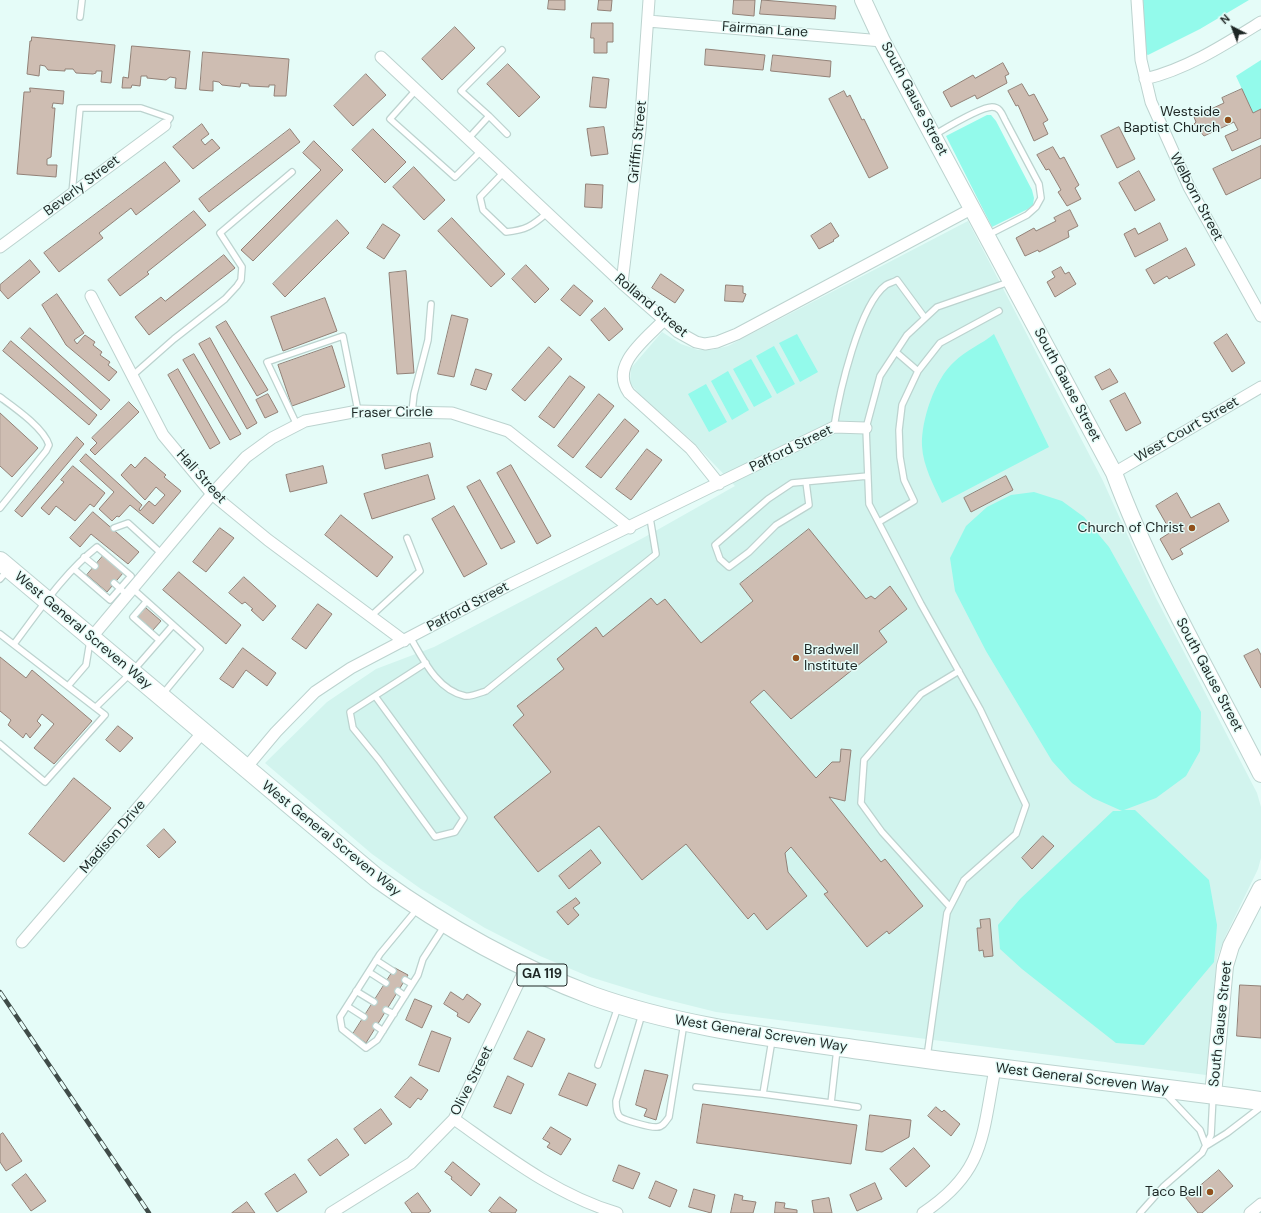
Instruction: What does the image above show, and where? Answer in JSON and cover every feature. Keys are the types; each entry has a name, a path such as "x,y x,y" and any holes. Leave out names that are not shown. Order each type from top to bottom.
{"main road":[{"name":"West General Screven Way","path":"3,570 47,601 204,732 352,860 445,925 562,984 643,1012 684,1022 772,1038 995,1069 1160,1088 1261,1102"}],"street":[{"name":"Griffin Street","path":"622,283 640,130 649,0"},
{"name":"South Gause Street","path":"862,0 1114,473 1130,515 1168,598 1261,774"},
{"name":"Welborn Street","path":"1137,0 1145,79 1151,102 1165,138 1189,187 1261,316"},
{"name":"Fairman Lane","path":"648,21 882,40"},
{"path":"1145,79 1197,60 1261,22"},
{"name":"Rolland Street","path":"381,57 622,283 664,320 683,335 696,342 705,344 737,334 973,208"},
{"name":"Beverly Street","path":"0,247 165,125"},
{"name":"Hall Street","path":"91,296 163,435 212,494 274,545 371,616 407,639"},
{"path":"664,320 634,351 625,364 623,373 625,386 629,393 691,449 719,484"},
{"name":"West Court Street","path":"1114,473 1261,387"},
{"name":"Fraser Circle","path":"91,638 127,591 162,554 212,494 246,457 272,438 305,421 358,412 452,413 508,431 630,528"},
{"name":"Pafford Street","path":"245,769 276,732 315,692 351,668 511,584 630,528 834,427 866,428"},
{"name":"Madison Drive","path":"22,942 204,732"},
{"name":"South Gause Street","path":"1213,1095 1225,966 1231,946 1261,888"},
{"name":"Olive Street","path":"331,1213 411,1162 454,1119 526,967"},
{"path":"923,1213 950,1194 970,1170 982,1140 995,1069"},
{"path":"454,1119 533,1175 595,1210 617,1213"},
{"path":"1250,1213 1261,1204"}],"lane":[{"path":"80,17 82,0"},
{"path":"502,50 462,91 507,134"},
{"path":"416,90 390,119 454,177 482,151"},
{"path":"934,135 984,109 993,107 1000,110 1039,184 1041,198 1036,207 1027,215 987,235"},
{"path":"72,194 80,108 141,108 170,118 165,125"},
{"path":"468,139 489,116"},
{"path":"132,376 174,339 225,299 237,286 241,280 242,267 220,233 292,172"},
{"path":"504,172 480,197 483,210 506,232 518,231 531,227 546,212"},
{"path":"834,427 838,399 859,331 873,301 885,286 897,280 925,318"},
{"path":"927,1059 947,913 964,880 1016,834 1026,805 980,709 869,504 866,428 880,376 907,335 937,307 1011,281"},
{"path":"412,412 414,394 428,340 431,304"},
{"path":"879,522 914,501 904,480 900,457 899,430 902,405 918,371 940,343 999,311"},
{"path":"296,426 267,362 343,336 358,412"},
{"path":"896,352 918,371"},
{"path":"0,397 34,426 47,439 49,446 0,508"},
{"path":"806,482 809,506 776,525 750,552 729,567 720,559 715,545 768,499 792,484 806,482 868,476"},
{"path":"407,639 426,663 431,672 451,691 466,696 486,691 656,554 650,518"},
{"path":"114,528 128,523 162,554"},
{"path":"371,616 420,571 407,538"},
{"path":"14,644 47,601 84,557 99,545 131,576 127,591 110,600 74,569"},
{"path":"84,557 94,566"},
{"path":"114,583 146,602 200,649 161,697"},
{"path":"146,602 133,617 159,640"},
{"path":"96,707 132,672 173,625"},
{"path":"0,634 105,715 45,782 0,744"},
{"path":"68,686 86,665 91,638"},
{"path":"375,696 464,818 455,832 435,837 379,760 353,728 350,712 426,663"},
{"path":"950,906 882,832 861,803 864,760 921,694 959,671"},
{"path":"419,908 376,960 340,1017 342,1029 366,1048 377,1040 394,1014 418,975 423,959 445,925"},
{"path":"376,960 393,971"},
{"path":"369,972 386,983"},
{"path":"405,980 412,984"},
{"path":"356,991 374,1002"},
{"path":"398,991 405,996"},
{"path":"598,1066 619,1004"},
{"path":"347,1006 364,1017"},
{"path":"386,1010 394,1014"},
{"path":"643,1012 616,1102 616,1109 620,1117 635,1123 657,1128 664,1124 669,1117 684,1022"},
{"path":"376,1026 383,1031"},
{"path":"763,1094 772,1038"},
{"path":"831,1103 838,1047"},
{"path":"696,1087 763,1094 858,1107"},
{"path":"1160,1088 1200,1130 1206,1146"},
{"path":"1140,1213 1164,1186 1202,1153 1211,1136 1213,1095"},
{"path":"1206,1146 1227,1133 1261,1107"}],"shaded area":[{"name":"Bradwell Institute","path":"968,221 1103,481 1156,598 1257,793 1261,807 1261,858 1258,869 1225,937 1217,958 1206,1075 716,1012 652,996 590,977 540,956 485,928 421,889 372,854 265,763 327,702 376,669 434,647 643,538 735,486 690,439 640,395 630,383 631,368 662,332 681,344 698,350 712,350 728,346"}],"green space":[{"path":"1143,0 1249,0 1200,29 1148,55 1146,54"},
{"path":"1261,60 1261,109 1253,113 1236,76"},
{"path":"987,115 991,115 996,121 1032,190 1034,198 1033,205 1028,209 992,227 946,136"},
{"path":"797,334 818,372 800,382 779,343"},
{"path":"994,334 1049,447 942,503 929,476 924,461 922,446 924,424 930,401 935,389 947,369 964,354"},
{"path":"774,346 795,384 777,394 756,356"},
{"path":"751,359 772,397 754,407 733,369"},
{"path":"728,371 749,410 732,420 711,381"},
{"path":"706,384 727,422 709,432 688,394"},
{"path":"1034,492 1062,501 1084,517 1109,547 1201,712 1200,751 1186,776 1156,798 1124,810 1135,810 1209,880 1217,925 1214,962 1144,1045 1116,1043 1022,969 1000,949 998,925 1020,899 1113,811 1122,811 1093,798 1072,783 1052,761 986,651 955,591 950,558 966,526 987,507 1011,495"}],"building":[{"path":"549,0 565,0 565,10 548,9"},
{"path":"599,0 612,0 611,11 598,10"},
{"path":"734,0 755,0 754,16 733,14"},
{"path":"762,0 836,6 835,19 760,14"},
{"path":"592,23 613,23 613,42 607,42 607,53 594,53 594,38 591,38"},
{"path":"455,27 475,48 442,80 422,59"},
{"path":"32,37 115,45 111,83 101,82 102,71 96,71 96,73 93,74 76,73 73,69 65,69 65,71 48,70 45,66 40,65 39,76 27,74 30,41"},
{"path":"132,46 190,51 186,89 175,88 176,78 170,77 166,80 147,78 147,76 141,76 140,86 132,85 131,88 122,88 123,77 128,78"},
{"path":"706,49 765,55 763,70 705,65"},
{"path":"203,52 289,59 286,96 274,96 275,85 269,85 269,87 249,86 249,84 241,83 240,87 222,85 219,82 213,81 213,91 200,90"},
{"path":"773,55 831,61 830,77 771,71"},
{"path":"1003,63 1009,74 1005,76 1007,83 977,99 975,95 951,107 943,92 973,75 975,78"},
{"path":"508,64 540,97 519,117 487,84"},
{"path":"366,74 386,95 353,126 334,106"},
{"path":"593,77 609,79 606,108 590,107"},
{"path":"1022,84 1029,96 1034,94 1048,120 1043,123 1048,134 1034,141 1018,105 1016,106 1008,91"},
{"path":"30,88 64,91 63,104 53,103 52,108 55,108 51,157 47,159 47,165 57,165 56,177 17,174 24,92 30,92"},
{"name":"Westside Baptist Church","path":"1242,89 1253,113 1261,109 1261,138 1232,151 1225,136 1238,130 1234,122 1204,136 1194,124 1196,122 1194,117 1224,103 1222,98"},
{"path":"844,91 847,97 850,95 862,120 864,119 888,168 869,178 829,99"},
{"path":"202,124 209,134 201,140 205,145 212,139 220,148 193,169 173,147"},
{"path":"604,127 608,154 591,156 587,129"},
{"path":"1119,127 1135,159 1117,168 1101,136"},
{"path":"290,129 300,142 209,212 199,199"},
{"path":"373,129 406,162 385,183 352,150"},
{"path":"314,141 343,170 253,261 241,250 321,170 303,153"},
{"path":"1261,146 1261,178 1226,195 1213,169"},
{"path":"1053,147 1060,159 1064,157 1079,185 1075,188 1081,199 1067,206 1058,192 1061,190 1049,169 1046,170 1037,155"},
{"path":"165,162 180,181 136,215 131,208 99,233 103,238 59,272 44,253"},
{"path":"414,167 445,200 424,220 393,187"},
{"path":"1139,171 1155,200 1135,211 1119,183"},
{"path":"586,184 603,185 602,208 585,207"},
{"path":"1070,210 1078,226 1068,231 1069,237 1039,252 1038,250 1025,256 1016,238 1034,228 1036,231 1056,221 1054,218"},
{"path":"194,211 206,225 147,272 149,274 120,296 108,280"},
{"path":"452,218 505,274 491,287 438,231"},
{"path":"337,220 349,233 285,297 273,284"},
{"path":"831,223 839,236 833,240 834,241 819,249 811,236"},
{"path":"1160,223 1168,240 1135,257 1124,234 1135,228 1138,234"},
{"path":"383,224 400,235 384,259 367,248"},
{"path":"1186,248 1195,265 1169,279 1167,276 1154,284 1146,270"},
{"path":"224,255 235,268 149,335 135,317 161,297 165,301"},
{"path":"30,260 40,272 8,299 0,290 0,285"},
{"path":"526,265 549,289 535,303 512,279"},
{"path":"1061,267 1065,274 1069,272 1076,284 1055,297 1047,282 1055,277 1052,272"},
{"path":"406,271 414,373 397,374 389,273"},
{"path":"661,274 684,290 675,303 652,288"},
{"path":"574,285 593,301 580,316 561,300"},
{"path":"726,285 743,286 743,293 746,294 743,302 725,301"},
{"path":"57,294 84,333 74,340 77,344 85,335 95,342 93,345 102,352 100,355 110,362 108,365 117,372 109,381 66,345 42,305"},
{"path":"325,298 337,331 283,351 271,317"},
{"path":"605,308 623,329 609,341 591,320"},
{"path":"452,315 468,319 454,377 438,374"},
{"path":"226,321 268,390 257,396 216,327"},
{"path":"30,328 110,400 101,410 21,338"},
{"path":"1227,334 1245,363 1232,372 1214,343"},
{"path":"210,338 257,423 247,429 199,344"},
{"path":"11,341 97,415 89,425 3,351"},
{"path":"332,346 345,387 292,406 278,365"},
{"path":"549,347 562,359 525,401 512,390"},
{"path":"194,354 241,434 230,440 183,360"},
{"path":"178,369 220,443 210,449 168,375"},
{"path":"476,369 492,374 486,390 471,385"},
{"path":"1110,369 1118,382 1102,390 1095,377"},
{"path":"570,376 585,387 554,428 539,417"},
{"path":"1125,393 1141,423 1126,431 1110,401"},
{"path":"268,394 278,412 265,418 256,400"},
{"path":"599,394 614,406 573,458 558,446"},
{"path":"129,402 139,412 95,455 90,450 97,443 92,438"},
{"path":"0,413 38,448 12,477 0,466"},
{"path":"625,419 639,431 601,478 586,467"},
{"path":"77,437 84,444 22,517 15,511"},
{"path":"430,443 433,457 385,469 382,455"},
{"path":"647,449 662,460 631,500 616,489"},
{"path":"86,454 142,505 139,509 140,511 149,501 155,506 165,495 156,487 145,500 121,475 131,464 135,468 145,457 166,475 164,477 181,491 153,524 130,505 119,517 117,516 112,521 99,509 114,492 80,461"},
{"path":"511,465 551,536 537,544 497,473"},
{"path":"73,466 105,493 94,507 90,504 75,521 56,506 49,515 41,508 64,482 61,480"},
{"path":"323,466 327,483 290,492 286,475"},
{"path":"428,475 435,499 372,519 364,494"},
{"path":"1006,476 1013,490 971,512 964,498"},
{"path":"480,480 515,542 501,549 467,487"},
{"path":"1177,493 1191,518 1219,503 1229,521 1180,549 1183,554 1172,560 1160,539 1171,532 1156,506"},
{"path":"454,506 487,564 464,577 432,519"},
{"path":"93,512 139,552 128,564 91,534 80,547 70,538"},
{"path":"341,515 393,557 377,577 325,535"},
{"path":"220,528 234,538 206,572 193,562"},
{"name":"Bradwell Institute","path":"809,529 866,599 871,596 875,599 890,586 907,609 879,631 887,642 791,719 764,690 750,702 816,778 832,762 840,762 841,749 851,750 845,801 829,797 881,862 885,859 923,906 889,934 887,931 867,947 824,894 828,892 791,847 785,853 788,872 807,896 767,930 754,913 748,919 686,844 642,880 599,826 538,872 494,817 551,772 513,725 524,715 517,706 564,669 557,659 596,627 603,637 651,598 657,605 665,599 701,643 753,601 740,584"},
{"path":"103,556 123,573 107,592 87,575"},
{"path":"179,572 241,625 226,644 163,590"},
{"path":"244,577 276,606 263,621 245,602 242,604 229,593"},
{"path":"318,604 332,614 306,649 292,639"},
{"path":"146,608 161,621 153,630 138,617"},
{"path":"243,648 276,673 267,686 246,670 233,688 220,679"},
{"path":"1258,649 1261,655 1261,688 1244,656"},
{"path":"0,657 26,678 32,670 92,721 54,764 34,748 54,724 42,714 37,721 41,725 30,738 26,733 23,738 8,725 11,720 0,711"},
{"path":"118,726 133,738 120,752 106,740"},
{"path":"74,778 111,808 64,862 29,834"},
{"path":"164,829 176,842 159,858 147,846"},
{"path":"1043,836 1054,846 1032,869 1022,858"},
{"path":"591,850 601,863 569,889 559,876"},
{"path":"576,898 580,903 573,908 579,915 568,925 557,912"},
{"path":"990,919 993,956 984,957 983,950 979,951 977,928 981,928 980,920"},
{"path":"395,968 408,975 366,1043 353,1034"},
{"path":"1240,985 1261,986 1261,1038 1237,1036"},
{"path":"451,992 463,1000 467,994 481,1004 469,1023 457,1016 458,1013 444,1004"},
{"path":"415,999 432,1006 422,1028 406,1020"},
{"path":"432,1031 451,1038 439,1072 419,1065"},
{"path":"528,1031 545,1039 532,1067 514,1059"},
{"path":"645,1070 668,1075 656,1120 644,1116 647,1109 636,1105"},
{"path":"569,1073 596,1084 587,1106 559,1095"},
{"path":"508,1076 524,1084 511,1114 494,1107"},
{"path":"411,1077 428,1090 421,1100 418,1098 410,1108 395,1097"},
{"path":"703,1104 857,1125 851,1164 697,1143"},
{"path":"936,1107 942,1112 944,1110 960,1124 951,1136 928,1116"},
{"path":"381,1109 392,1124 365,1144 354,1129"},
{"path":"870,1115 911,1120 909,1137 882,1152 866,1150"},
{"path":"551,1127 571,1139 561,1155 547,1147 550,1143 543,1139"},
{"path":"3,1133 22,1161 6,1171 0,1162 0,1135"},
{"path":"337,1139 349,1155 320,1176 308,1160"},
{"path":"914,1148 930,1166 906,1187 890,1169"},
{"path":"453,1162 480,1184 471,1196 445,1172"},
{"path":"619,1165 640,1173 633,1189 613,1181"},
{"name":"Taco Bell","path":"1219,1170 1233,1186 1202,1213 1198,1213 1186,1198"},
{"path":"26,1174 46,1201 31,1211 12,1185"},
{"path":"295,1174 307,1192 277,1212 265,1194"},
{"path":"656,1181 677,1190 670,1207 649,1198"},
{"path":"875,1183 882,1199 857,1211 850,1195"},
{"path":"694,1189 715,1195 711,1213 689,1207"},
{"path":"418,1193 431,1211 428,1213 412,1213 405,1203"},
{"path":"735,1194 743,1196 742,1200 756,1202 753,1213 731,1213"},
{"path":"500,1197 517,1210 515,1213 492,1213 489,1211"},
{"path":"829,1198 832,1213 814,1213 812,1201"},
{"path":"247,1202 255,1213 232,1213"},
{"path":"776,1202 785,1203 784,1208 797,1210 797,1213 775,1213"}],"railway":[{"path":"0,992 149,1213"}],"place":[{"name":"Westside Baptist Church","path":"1228,120"},
{"name":"Church of Christ","path":"1192,528"},
{"name":"Bradwell Institute","path":"796,658"},
{"name":"Taco Bell","path":"1210,1192"}]}
